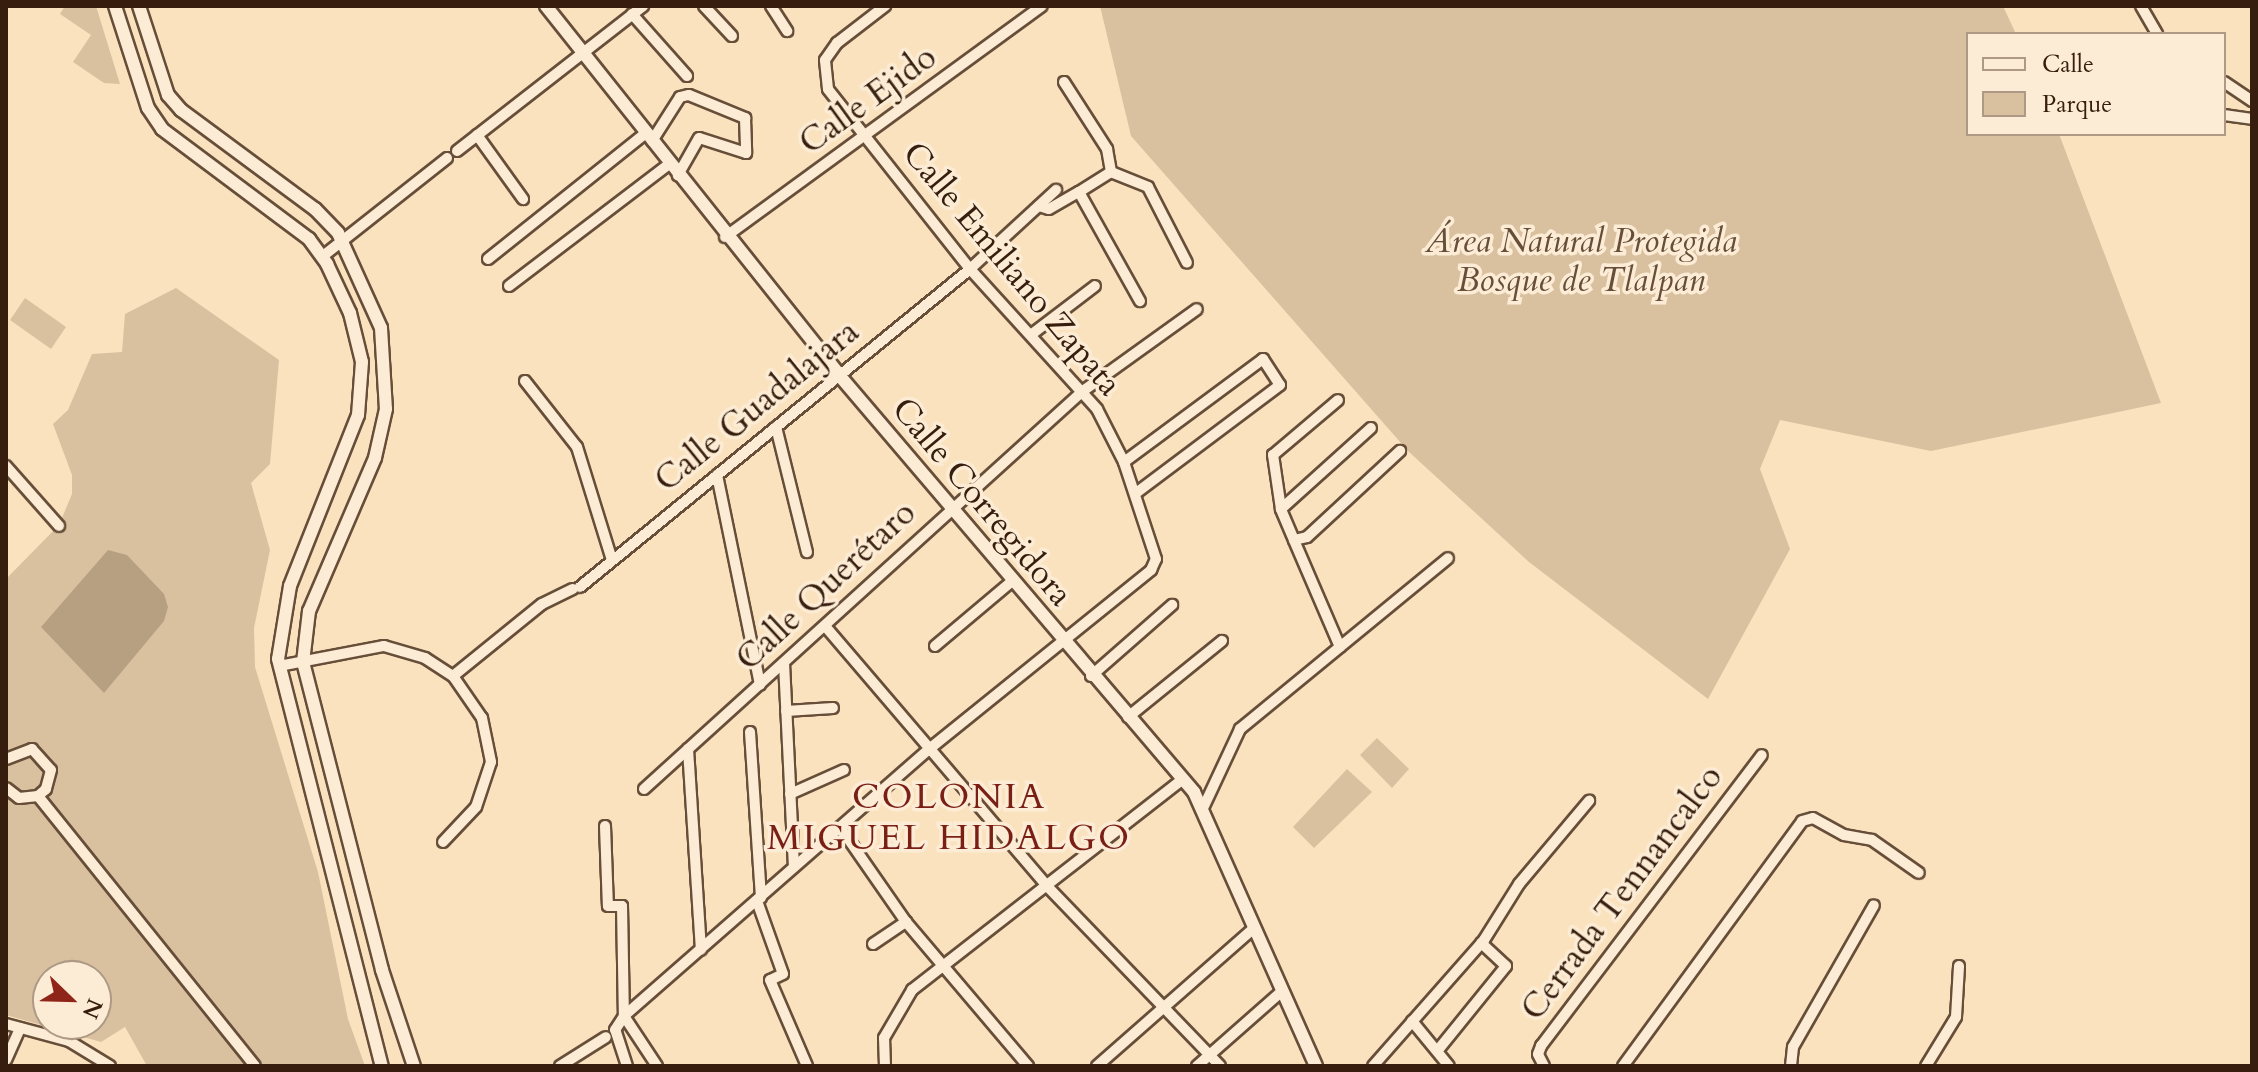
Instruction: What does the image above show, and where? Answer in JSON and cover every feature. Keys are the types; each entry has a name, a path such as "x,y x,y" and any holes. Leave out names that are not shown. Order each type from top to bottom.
{"street":[{"path":"115,6 148,108 162,129 309,239 323,256 350,313 362,362 362,389 351,444 290,586 282,616 279,666 382,1066"},
{"path":"139,6 168,95 181,110 315,209 343,241 381,328 386,409 375,458 309,611 303,662 382,970 414,1066"},
{"name":"Calle Corregidora","path":"546,6 725,237 950,510 1204,806 1281,992 1316,1066"},
{"path":"323,256 643,6"},
{"path":"704,6 732,36"},
{"path":"771,6 787,31"},
{"name":"Calle Emiliano Zapata","path":"885,6 837,43 825,60 828,89 970,269 1083,391 1124,462 1156,554 1151,570 1062,641"},
{"name":"Calle Ejido","path":"725,237 1042,6"},
{"path":"2141,6 2156,32"},
{"path":"632,14 687,76"},
{"path":"1064,82 1107,149 1111,172"},
{"path":"2226,83 2252,101"},
{"path":"488,259 649,137 680,97 689,95 745,118 746,153 699,138 678,175"},
{"path":"2226,115 2252,119"},
{"path":"477,135 523,199"},
{"path":"509,286 669,164"},
{"path":"1039,206 1049,209 1111,172"},
{"path":"1111,172 1148,187 1187,263"},
{"name":"Calle Guadalajara","path":"453,676 542,604 576,588 612,560 970,269 1056,190"},
{"path":"1079,192 1140,301"},
{"path":"1032,334 1095,286"},
{"name":"Calle Querétaro","path":"644,789 1083,391 1197,309"},
{"path":"1124,462 1263,359 1280,385 1136,493"},
{"path":"525,381 577,447 612,560"},
{"path":"1338,400 1273,455 1281,509 1340,647"},
{"path":"776,427 807,552"},
{"path":"1281,509 1371,428"},
{"path":"1294,540 1307,537 1400,451"},
{"path":"6,466 59,526"},
{"path":"717,475 760,685"},
{"path":"1204,806 1240,729 1448,558"},
{"path":"935,646 1011,582"},
{"path":"1091,676 1172,605"},
{"path":"825,626 1046,885 1220,1066"},
{"path":"560,1066 610,1033 624,1016 928,750 1062,641"},
{"path":"1128,717 1222,641"},
{"path":"279,666 384,646 425,658 453,676 482,718 491,762 476,807 443,842"},
{"path":"784,663 794,867"},
{"path":"786,711 833,708"},
{"path":"750,732 759,899 783,974 770,980 807,1066"},
{"path":"6,759 32,749 48,760 51,780 38,796 19,798 6,788"},
{"path":"688,749 701,950"},
{"name":"Cerrada Tennancalco","path":"1544,1066 1538,1054 1541,1046 1762,755"},
{"path":"790,794 844,770"},
{"path":"885,1066 881,1049 904,1001 942,964 1183,779"},
{"path":"38,796 255,1066"},
{"path":"1373,1066 1481,943 1519,884 1589,801"},
{"path":"1623,1066 1802,821 1813,818 1844,835 1872,840 1919,873"},
{"path":"605,826 608,906 622,906 624,1016 657,1066"},
{"path":"840,827 906,922 1028,1066"},
{"path":"1791,1066 1793,1047 1874,905"},
{"path":"873,944 906,922"},
{"path":"1097,1066 1254,928"},
{"path":"1438,1050 1506,966 1481,943"},
{"path":"1926,1066 1956,1017 1959,966"},
{"path":"1197,1066 1281,992"},
{"path":"1412,1021 1449,1066"},
{"path":"6,1024 69,1041 110,1066"},
{"path":"6,1060 20,1028"},
{"path":"610,1033 627,1066"}],"green space":[{"path":"65,6 96,6 120,84 104,83 73,62 91,35 60,14"},
{"name":"Área Natural Protegida Bosque de Tlalpan","path":"1100,6 2003,6 2015,32 1966,32 1966,136 2060,136 2161,403 1931,451 1780,420 1760,469 1790,549 1708,699 1529,562 1408,451 1131,136"},
{"path":"176,288 279,360 270,464 251,483 270,550 254,628 255,667 318,872 348,1019 365,1066 147,1066 125,1027 112,1035 112,960 32,960 32,1022 6,1015 6,579 59,525 72,494 72,475 53,424 68,410 92,354 122,352 125,314"},
{"path":"25,298 66,327 51,349 10,320"},
{"path":"1377,738 1409,769 1392,788 1360,755"},
{"path":"1347,769 1372,792 1314,848 1293,827"}],"shaded area":[{"path":"108,550 127,555 164,594 168,607 164,621 104,693 41,627"}],"district":[{"name":"COLONIA MIGUEL HIDALGO","path":"949,816"}]}
